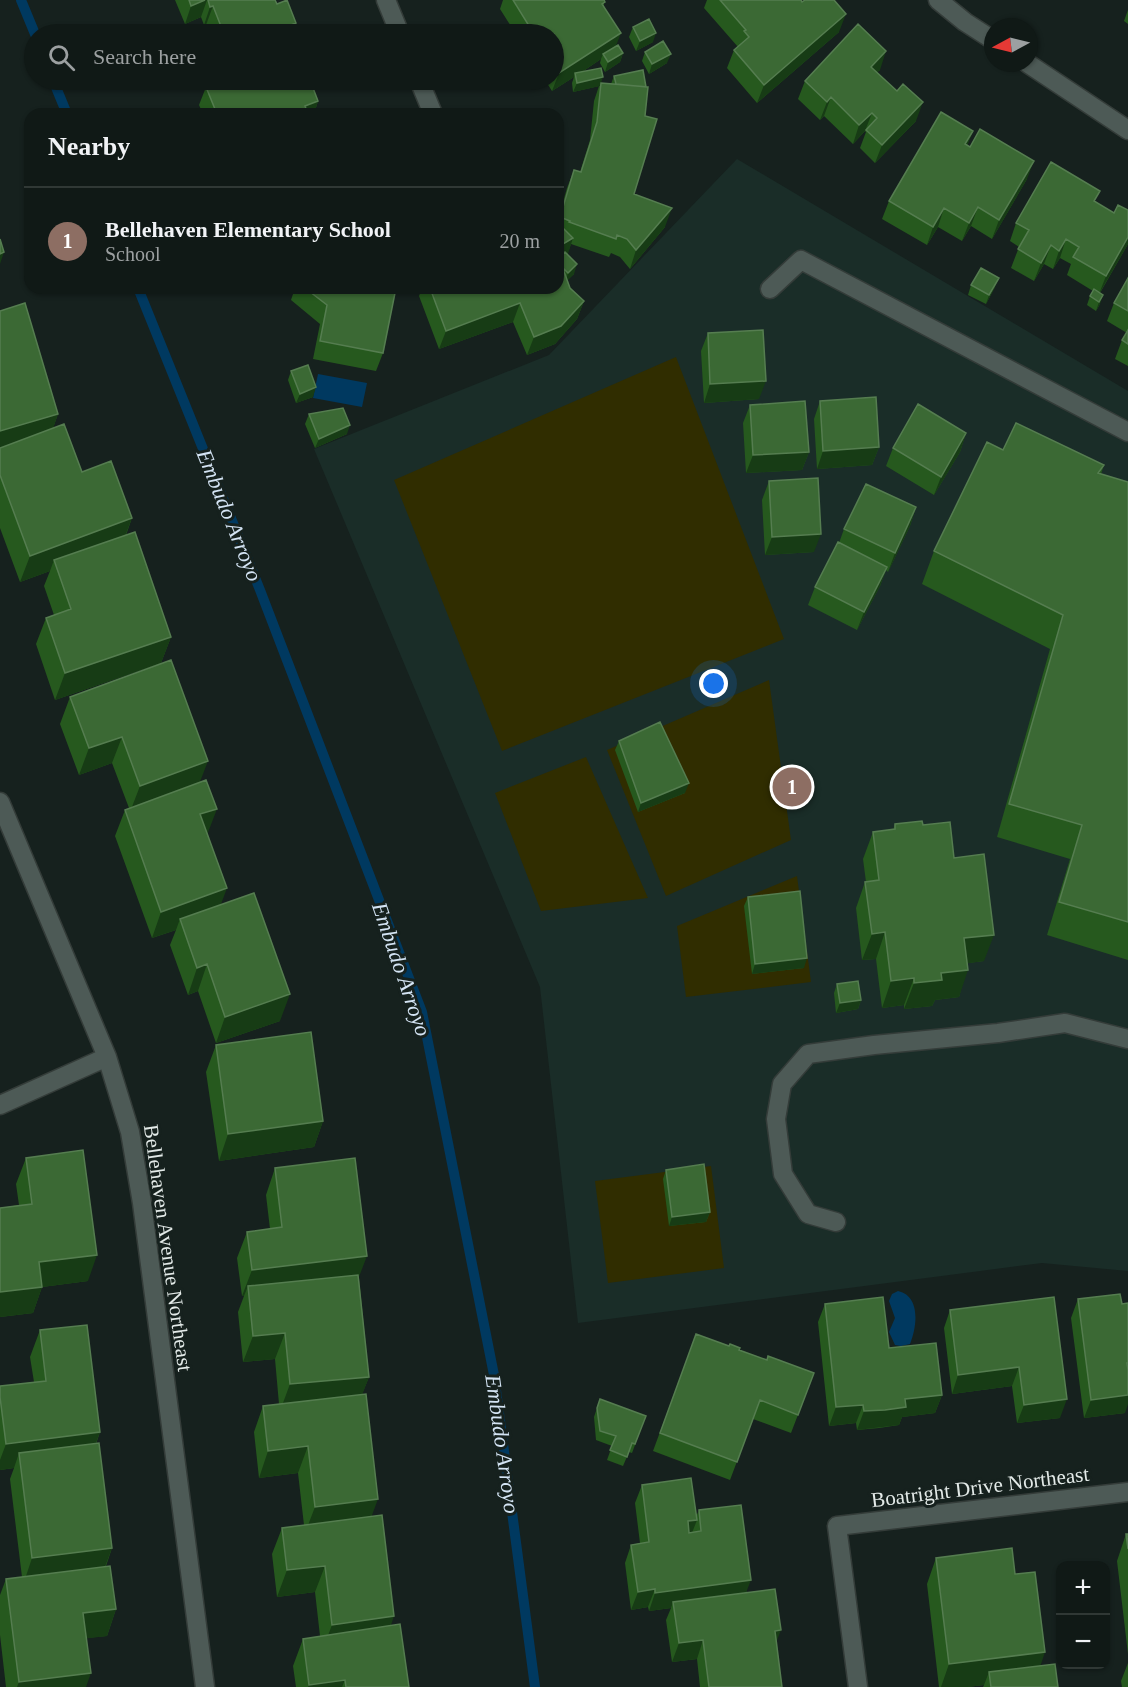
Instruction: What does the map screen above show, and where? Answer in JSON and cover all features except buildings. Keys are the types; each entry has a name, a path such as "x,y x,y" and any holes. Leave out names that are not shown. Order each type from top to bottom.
{"street":[{"path":"386,0 396,24"},
{"path":"938,0 984,34"},
{"path":"1038,70 1128,130"},
{"path":"423,90 431,108"},
{"path":"770,289 801,260 1128,432"},
{"name":"Bellehaven Avenue Northeast","path":"0,802 107,1057 130,1132 142,1203 205,1687"},
{"path":"836,1222 808,1214 783,1173 776,1119 782,1084 808,1054 998,1033 1065,1023 1128,1039"},
{"path":"0,1105 107,1057"},
{"name":"Boatright Drive Northeast","path":"858,1687 837,1526 1128,1492"}],"shaded area":[{"path":"737,159 1128,391 1128,1271 1042,1263 578,1323 540,987 314,449 549,355"},
{"path":"676,357 784,639 502,751 394,480"},
{"path":"769,680 791,840 666,896 607,750"},
{"path":"586,757 648,898 541,911 495,793"},
{"path":"797,876 811,982 686,997 677,926"},
{"path":"711,1166 724,1268 608,1283 595,1181"}],"water":[{"path":"318,374 367,383 362,407 313,398"},
{"path":"898,1291 911,1299 915,1313 910,1344 901,1346 895,1345 889,1332 895,1318 889,1301 892,1294"}],"waterway":[{"name":"Embudo Arroyo","path":"21,0 31,24"},
{"name":"Embudo Arroyo","path":"57,90 65,108"},
{"name":"Embudo Arroyo","path":"140,294 260,590 422,1012 494,1375 535,1687"}],"place":[{"name":"Bellehaven Elementary School","path":"792,787"}]}
